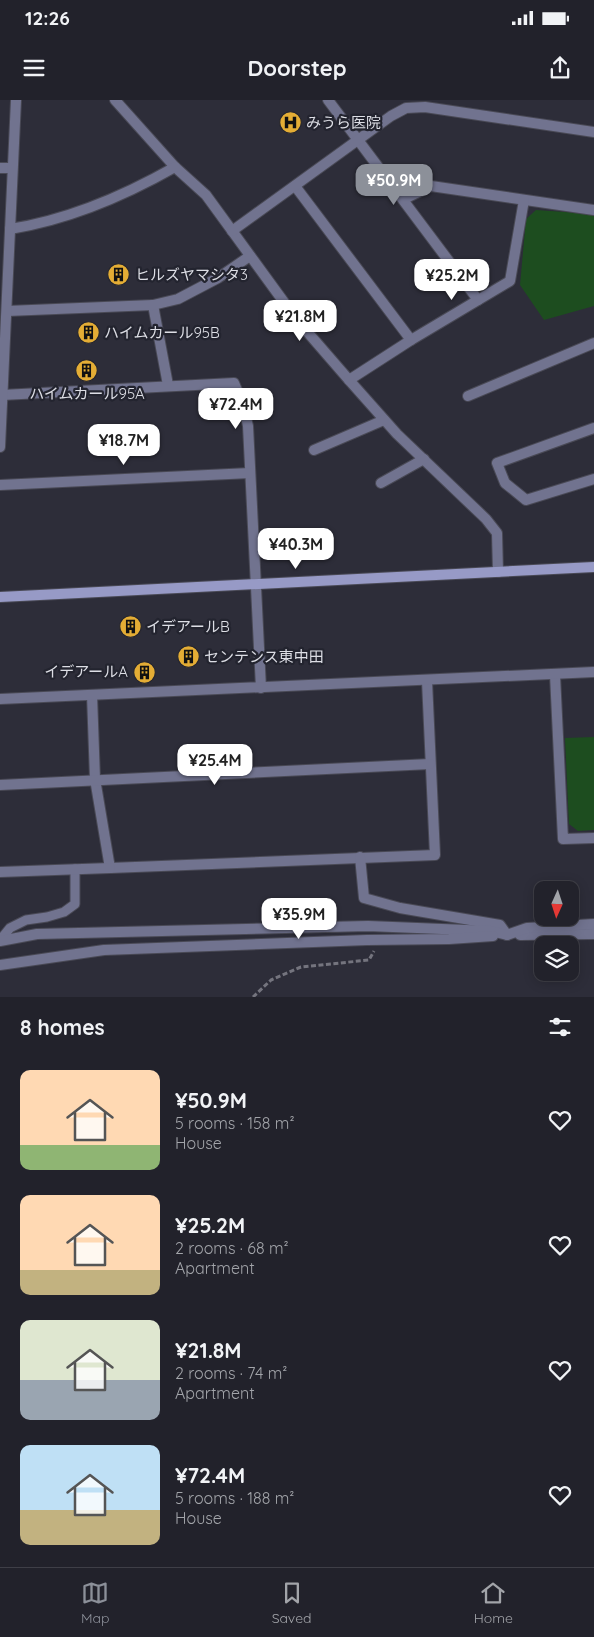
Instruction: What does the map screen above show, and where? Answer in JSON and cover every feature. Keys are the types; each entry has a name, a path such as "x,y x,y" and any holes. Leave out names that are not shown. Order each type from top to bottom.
{"street":[{"path":"0,447 16,100"},
{"path":"115,100 174,167 206,196 297,320 348,380 384,420 497,532 498,572"},
{"path":"328,100 478,300"},
{"path":"232,231 391,116 406,108 425,107 594,132"},
{"path":"10,229 43,224 83,210 174,167"},
{"path":"0,168 12,168"},
{"path":"295,186 411,340"},
{"path":"404,199 431,186 594,210"},
{"path":"348,380 510,281 524,200"},
{"path":"7,311 153,305 178,299 218,278 250,256"},
{"path":"153,305 168,385"},
{"path":"468,396 594,343"},
{"path":"2,395 234,383 244,404 248,426 261,688"},
{"path":"314,450 384,420"},
{"path":"594,428 497,463 505,483 526,500 594,479"},
{"path":"381,484 424,459"},
{"path":"0,485 250,473"},
{"path":"0,597 594,567"},
{"path":"0,699 594,672"},
{"path":"555,675 563,839 594,838"},
{"path":"0,872 435,855 427,681"},
{"path":"92,695 95,779 110,868"},
{"path":"0,785 430,764"},
{"path":"360,857 364,898 400,908 500,924 507,935"},
{"path":"0,940 37,934 368,926 491,930 507,935 527,928 594,924"},
{"path":"0,965 104,950 449,939 507,935 594,934"}],"lane":[{"path":"0,940 10,928 26,920 55,914 75,904 75,869"}],"path":[{"path":"253,997 271,980 301,967 369,960 381,940"}],"green space":[{"path":"536,210 594,214 594,306 544,320 520,285 526,219"},
{"path":"594,737 594,830 578,831 569,824 565,738"}],"place":[{"name":"みうら医院","path":"290,123"},
{"name":"ヒルズヤマシタ3","path":"119,275"},
{"name":"ハイムカール95B","path":"88,333"},
{"name":"ハイムカール95A","path":"87,371"},
{"name":"イデアールB","path":"130,627"},
{"name":"センテンス東中田","path":"188,657"},
{"name":"イデアールA","path":"144,672"}]}
